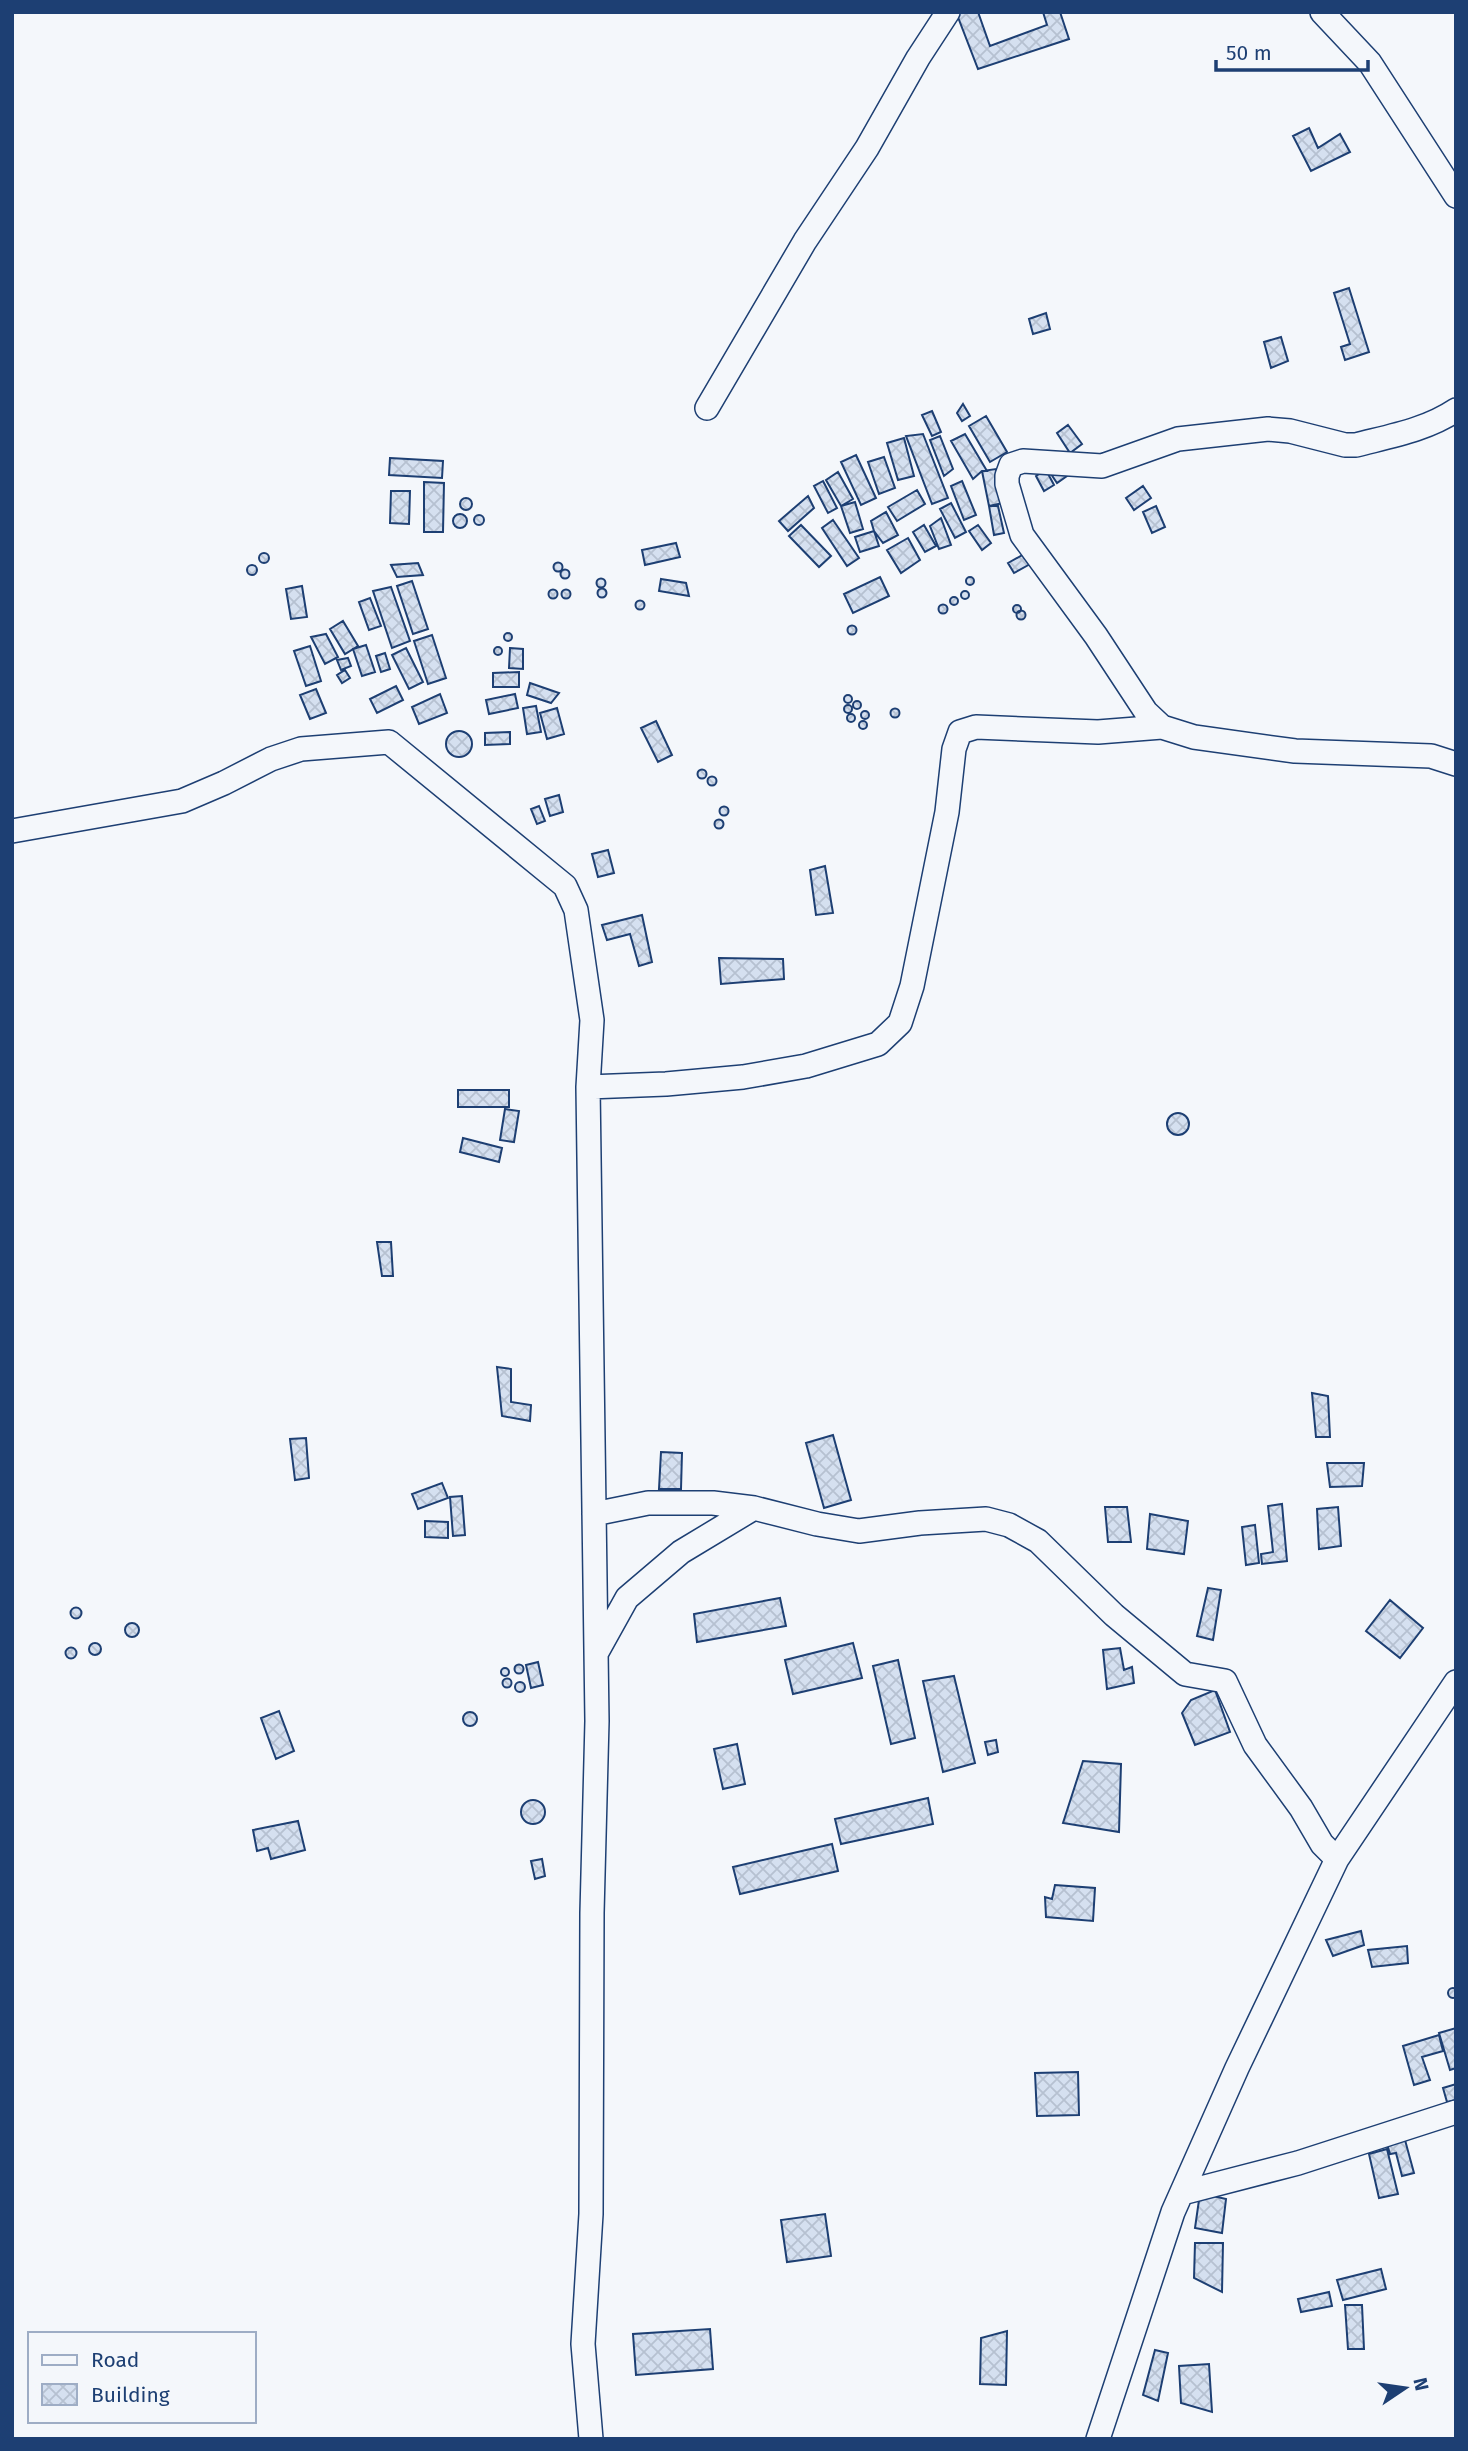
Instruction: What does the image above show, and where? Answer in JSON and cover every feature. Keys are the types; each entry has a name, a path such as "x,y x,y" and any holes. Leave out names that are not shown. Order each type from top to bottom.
{"street":[{"path":"707,408 805,241 867,148 918,58 948,12"},
{"path":"1322,12 1370,64 1456,196"},
{"path":"1162,727 1146,712 1096,636 1021,535 1007,484 1012,465 1023,461 1102,466 1178,439 1268,429 1356,445 1420,429 1456,410"},
{"path":"588,1087 744,1077 806,1066 878,1044 901,1023 912,986 947,812 954,749 960,732 976,727 1098,732 1162,727 1194,737 1295,751 1431,756 1456,764"},
{"path":"12,831 182,801 271,759 301,749 389,742 565,887 576,911 592,1020 588,1087 596,1655 591,2214 583,2344 591,2439"},
{"path":"594,1514 648,1503 713,1503 754,1508 817,1524 859,1531 920,1522 986,1519 1009,1525 1038,1541 1114,1615 1185,1674 1225,1681 1255,1745 1301,1808 1322,1844 1337,1859"},
{"path":"596,1655 627,1598 681,1552 754,1508"},
{"path":"1098,2439 1173,2212 1243,2056 1337,1859 1456,1682"},
{"path":"1182,2193 1298,2163 1456,2112"}],"building":[{"path":"956,12 978,12 990,46 1047,25 1043,12 1060,12 1069,39 978,69"},
{"path":"1309,128 1318,148 1340,134 1350,152 1311,171 1293,136"},
{"path":"1349,288 1369,352 1345,360 1341,347 1350,344 1334,293"},
{"path":"1046,313 1050,329 1033,334 1029,319"},
{"path":"1281,337 1288,361 1271,368 1264,342"},
{"path":"963,404 970,416 962,421 957,413"},
{"path":"932,411 941,432 932,436 922,415"},
{"path":"986,416 1007,452 990,462 969,426"},
{"path":"1068,425 1082,444 1070,453 1057,433"},
{"path":"923,434 948,498 932,504 906,436"},
{"path":"965,434 987,471 982,471 973,479 951,441"},
{"path":"940,436 953,469 944,476 930,440"},
{"path":"904,438 914,476 898,480 887,443"},
{"path":"856,455 876,498 861,505 841,462"},
{"path":"884,457 895,488 879,494 868,462"},
{"path":"390,458 443,461 442,478 389,475"},
{"path":"1059,464 1067,476 1057,483 1049,471"},
{"path":"996,469 1003,503 989,506 982,471"},
{"path":"1046,470 1054,485 1044,491 1036,476"},
{"path":"838,472 853,499 841,506 826,480"},
{"path":"823,481 837,508 828,513 814,486"},
{"path":"962,481 976,515 964,520 951,486"},
{"path":"424,482 444,483 443,532 424,532"},
{"path":"1143,486 1151,498 1134,510 1126,498"},
{"path":"917,490 925,504 897,521 888,507"},
{"path":"391,491 410,491 409,524 390,523"},
{"path":"808,496 814,508 788,531 779,521"},
{"path":"466,498 472,504 466,510 460,504"},
{"path":"855,502 863,529 850,533 841,506"},
{"path":"951,503 966,532 955,538 940,509"},
{"path":"989,506 998,506 1004,533 994,535"},
{"path":"1156,506 1165,527 1152,533 1143,512"},
{"path":"886,512 898,535 883,543 874,531 871,521"},
{"path":"460,514 465,516 465,526 460,528 455,526 453,521 455,516"},
{"path":"479,515 484,520 479,525 474,520"},
{"path":"941,518 951,545 939,549 930,526"},
{"path":"833,520 859,558 847,566 822,528"},
{"path":"801,525 831,556 819,567 789,536"},
{"path":"924,525 936,546 925,552 913,532"},
{"path":"978,525 991,543 982,550 969,531"},
{"path":"874,531 879,546 860,552 855,537"},
{"path":"908,538 920,560 901,573 887,550"},
{"path":"676,543 680,557 645,565 642,550"},
{"path":"264,553 268,554 268,562 264,563 260,562 259,558 260,554"},
{"path":"1026,553 1032,563 1014,573 1008,563"},
{"path":"418,563 423,575 397,577 391,565"},
{"path":"558,563 562,567 558,571 554,567"},
{"path":"252,565 257,570 252,575 247,570"},
{"path":"565,570 569,574 565,578 561,574"},
{"path":"880,577 889,596 853,613 844,594"},
{"path":"970,577 974,581 970,585 966,581"},
{"path":"601,579 605,583 601,587 597,583"},
{"path":"601,579 605,583 601,587 597,583"},
{"path":"661,579 686,583 689,596 659,591"},
{"path":"412,581 428,629 413,634 397,586"},
{"path":"302,586 307,617 291,619 286,589"},
{"path":"391,587 410,641 392,648 373,591"},
{"path":"602,589 606,593 602,597 598,593"},
{"path":"553,590 557,594 553,598 549,594"},
{"path":"566,590 570,594 566,598 562,594"},
{"path":"965,591 969,595 965,599 961,595"},
{"path":"954,597 958,601 954,605 950,601"},
{"path":"370,598 381,626 369,630 359,602"},
{"path":"640,601 644,605 640,609 636,605"},
{"path":"943,605 947,609 943,613 939,609"},
{"path":"1017,605 1021,609 1017,613 1013,609"},
{"path":"1021,611 1025,615 1021,619 1017,615"},
{"path":"343,621 358,646 345,654 330,629"},
{"path":"852,626 856,630 852,634 848,630"},
{"path":"508,633 512,637 508,641 504,637"},
{"path":"326,634 338,657 325,664 311,637"},
{"path":"432,635 446,678 428,684 414,641"},
{"path":"366,645 375,672 362,676 353,649"},
{"path":"310,646 321,681 306,686 294,651"},
{"path":"498,647 502,651 498,655 494,651"},
{"path":"406,648 423,682 409,689 392,655"},
{"path":"510,648 523,649 523,669 509,668"},
{"path":"385,653 390,669 381,672 376,656"},
{"path":"348,658 351,666 341,670 337,660"},
{"path":"345,670 350,678 342,683 337,675"},
{"path":"519,672 519,687 493,687 493,673"},
{"path":"530,683 559,693 551,703 527,695"},
{"path":"396,686 403,700 377,713 370,699"},
{"path":"316,689 326,713 310,719 300,695"},
{"path":"440,694 447,713 419,724 412,707"},
{"path":"515,694 518,708 489,714 486,700"},
{"path":"848,695 852,699 848,703 844,699"},
{"path":"857,701 861,705 857,709 853,705"},
{"path":"848,705 852,709 848,713 844,709"},
{"path":"536,706 541,732 527,734 523,708"},
{"path":"557,708 564,734 547,739 540,713"},
{"path":"895,709 899,713 895,717 891,713"},
{"path":"865,711 869,715 865,719 861,715"},
{"path":"851,714 855,718 851,722 847,718"},
{"path":"656,721 672,755 658,762 641,728"},
{"path":"863,721 867,725 863,729 859,725"},
{"path":"459,731 468,735 472,744 468,753 459,757 450,753 446,744 450,735"},
{"path":"510,732 510,744 485,745 485,733"},
{"path":"702,770 706,774 702,778 698,774"},
{"path":"712,777 716,781 712,785 708,781"},
{"path":"559,795 563,812 550,816 545,799"},
{"path":"539,806 545,821 537,824 531,809"},
{"path":"724,807 728,811 724,815 720,811"},
{"path":"719,820 723,824 719,828 715,824"},
{"path":"608,850 614,873 598,877 592,854"},
{"path":"825,866 833,913 816,915 810,870"},
{"path":"642,915 652,962 639,966 630,934 607,940 602,925"},
{"path":"719,958 783,959 784,979 721,984"},
{"path":"458,1090 509,1090 509,1107 458,1107"},
{"path":"505,1109 519,1111 514,1142 500,1140"},
{"path":"1178,1113 1186,1116 1189,1124 1186,1132 1178,1135 1170,1132 1167,1124 1170,1116"},
{"path":"463,1138 502,1148 499,1162 460,1152"},
{"path":"377,1242 391,1242 393,1276 382,1276"},
{"path":"497,1367 511,1369 511,1402 531,1405 530,1421 502,1416"},
{"path":"1312,1393 1328,1396 1330,1437 1316,1437"},
{"path":"833,1435 851,1500 824,1508 806,1443"},
{"path":"306,1438 309,1478 295,1480 290,1439"},
{"path":"661,1452 682,1453 681,1489 659,1489"},
{"path":"1327,1463 1364,1463 1362,1486 1330,1487"},
{"path":"442,1483 448,1498 418,1509 412,1494"},
{"path":"462,1496 465,1535 453,1536 450,1497"},
{"path":"1282,1504 1287,1561 1262,1564 1261,1554 1273,1552 1268,1506"},
{"path":"1105,1507 1127,1507 1131,1542 1108,1542"},
{"path":"1338,1507 1341,1546 1319,1549 1317,1509"},
{"path":"1150,1514 1188,1521 1184,1554 1147,1549"},
{"path":"425,1521 448,1522 448,1538 425,1537"},
{"path":"1255,1525 1259,1563 1246,1565 1242,1527"},
{"path":"1208,1588 1221,1590 1213,1640 1197,1636"},
{"path":"780,1598 786,1626 697,1642 694,1614"},
{"path":"1390,1600 1423,1628 1400,1658 1366,1631"},
{"path":"76,1607 82,1613 76,1619 70,1613"},
{"path":"129,1623 135,1623 139,1630 135,1637 129,1637 125,1633 125,1627"},
{"path":"95,1643 101,1649 95,1655 89,1649"},
{"path":"853,1643 862,1678 793,1694 785,1660"},
{"path":"71,1647 77,1653 71,1659 65,1653"},
{"path":"1120,1648 1124,1670 1132,1667 1134,1683 1107,1689 1103,1650"},
{"path":"898,1660 915,1738 891,1744 873,1666"},
{"path":"538,1662 543,1685 531,1688 526,1665"},
{"path":"519,1664 524,1669 519,1674 514,1669"},
{"path":"505,1668 509,1672 505,1676 501,1672"},
{"path":"954,1676 975,1763 943,1772 923,1681"},
{"path":"507,1678 512,1683 507,1688 502,1683"},
{"path":"520,1682 524,1683 524,1691 520,1692 516,1691 515,1687 516,1683"},
{"path":"1215,1690 1230,1732 1195,1745 1182,1713 1191,1700"},
{"path":"279,1711 294,1751 276,1759 261,1718"},
{"path":"470,1712 475,1714 475,1724 470,1726 465,1724 463,1719 465,1714"},
{"path":"996,1740 998,1752 988,1755 985,1742"},
{"path":"737,1744 745,1784 723,1789 714,1749"},
{"path":"1083,1761 1121,1764 1119,1832 1063,1823"},
{"path":"928,1798 933,1824 841,1844 835,1819"},
{"path":"533,1800 541,1804 545,1812 541,1820 533,1824 525,1820 521,1812 525,1804"},
{"path":"298,1821 305,1850 271,1859 268,1848 257,1851 253,1830"},
{"path":"832,1844 838,1871 740,1894 733,1867"},
{"path":"542,1859 545,1876 535,1879 531,1861"},
{"path":"1055,1885 1095,1888 1093,1921 1046,1917 1045,1897 1052,1899"},
{"path":"1361,1931 1364,1945 1333,1956 1326,1940"},
{"path":"1407,1946 1408,1963 1372,1967 1368,1950"},
{"path":"1453,1988 1458,1993 1453,1998 1448,1993"},
{"path":"1456,2028 1456,2068 1450,2070 1439,2033"},
{"path":"1439,2035 1443,2051 1422,2057 1430,2080 1414,2085 1403,2046"},
{"path":"1078,2072 1079,2115 1037,2116 1035,2073"},
{"path":"1456,2084 1456,2100 1447,2102 1443,2088"},
{"path":"1405,2140 1414,2173 1402,2176 1396,2153 1390,2154 1387,2144"},
{"path":"1387,2149 1398,2194 1379,2198 1369,2154"},
{"path":"1200,2193 1226,2199 1222,2233 1195,2228"},
{"path":"825,2214 831,2256 787,2262 781,2220"},
{"path":"1195,2243 1223,2243 1222,2292 1194,2278"},
{"path":"1381,2269 1386,2289 1343,2300 1337,2280"},
{"path":"1329,2292 1332,2306 1301,2312 1298,2299"},
{"path":"1345,2305 1362,2305 1364,2349 1348,2349"},
{"path":"710,2329 713,2369 636,2375 633,2334"},
{"path":"1007,2331 1006,2385 980,2384 981,2338"},
{"path":"1155,2350 1168,2353 1158,2401 1143,2395"},
{"path":"1209,2364 1212,2412 1181,2403 1179,2366"}]}
